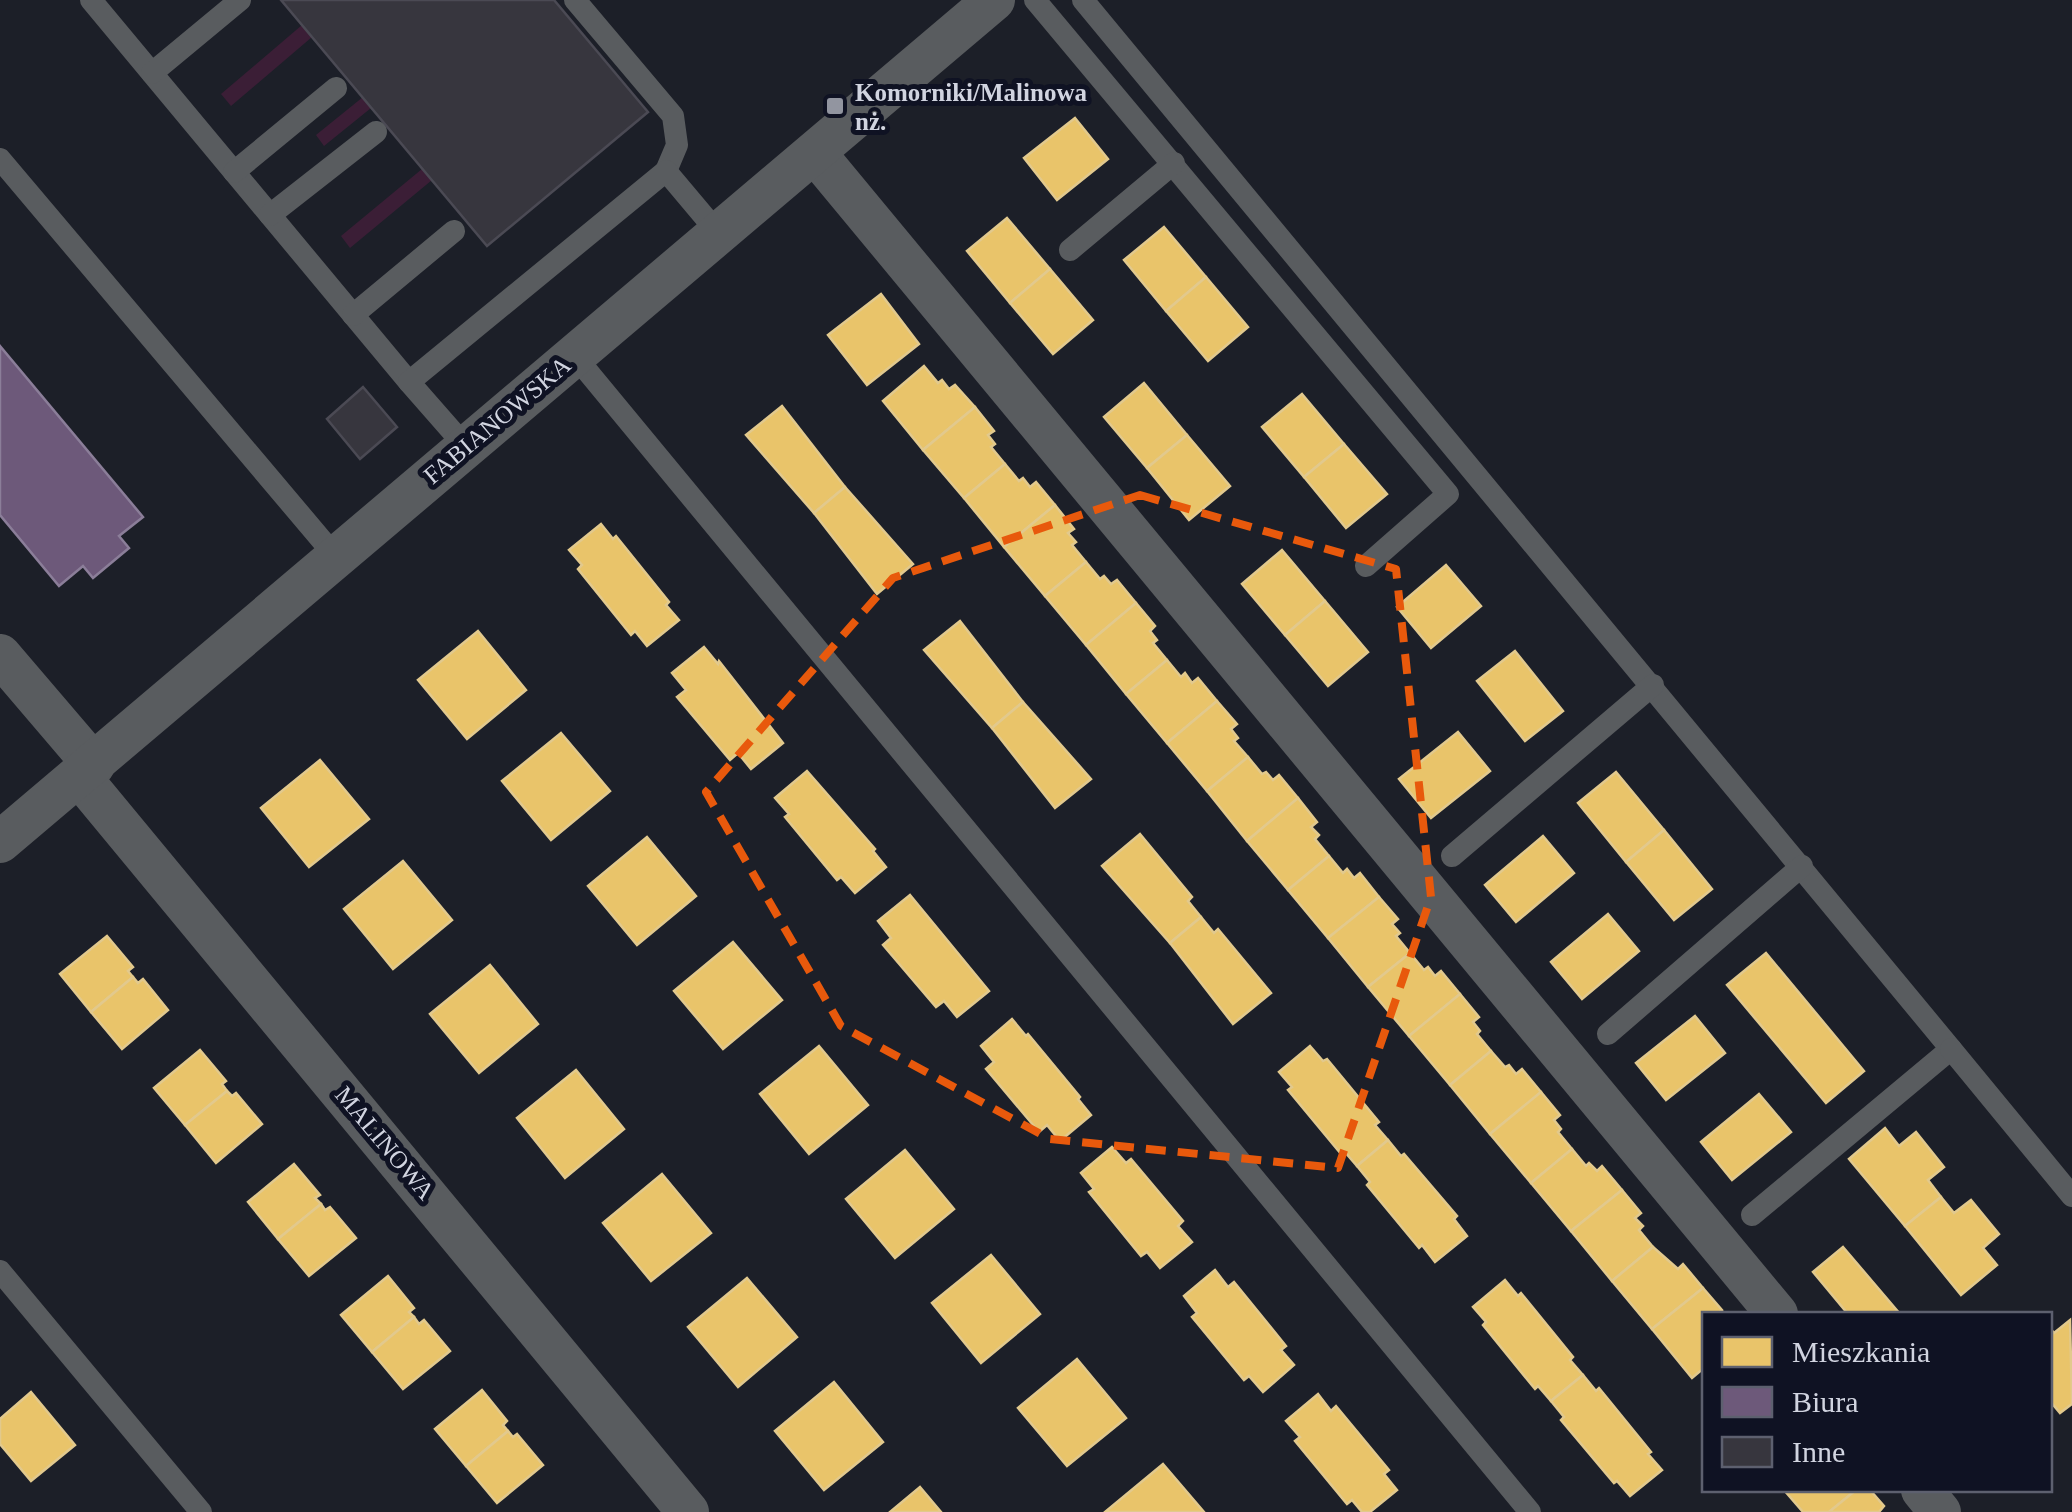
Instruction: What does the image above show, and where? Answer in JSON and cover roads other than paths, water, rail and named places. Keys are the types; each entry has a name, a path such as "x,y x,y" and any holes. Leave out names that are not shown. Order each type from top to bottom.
{"street":[{"name":"FABIANOWSKA","path":"0,842 994,0"},
{"path":"815,153 1775,1312"},
{"name":"MALINOWA","path":"0,654 87,771 688,1512"},
{"path":"1924,1492 1940,1512"}],"lane":[{"path":"92,0 466,447"},
{"path":"152,73 240,0"},
{"path":"409,382 666,172 678,145 673,116 575,0"},
{"path":"1035,0 1448,494 1366,566"},
{"path":"1082,0 2072,1196"},
{"path":"234,172 336,88"},
{"path":"270,215 376,132"},
{"path":"0,159 336,557"},
{"path":"1070,250 1174,163"},
{"path":"666,172 719,234"},
{"path":"353,315 454,232"},
{"path":"574,355 1530,1512"},
{"path":"1452,856 1652,686"},
{"path":"1608,1034 1802,866"},
{"path":"1752,1215 1950,1049"},
{"path":"0,1271 201,1512"}],"place":[{"name":"Komorniki/Malinowa nż.","path":"835,106"}]}
